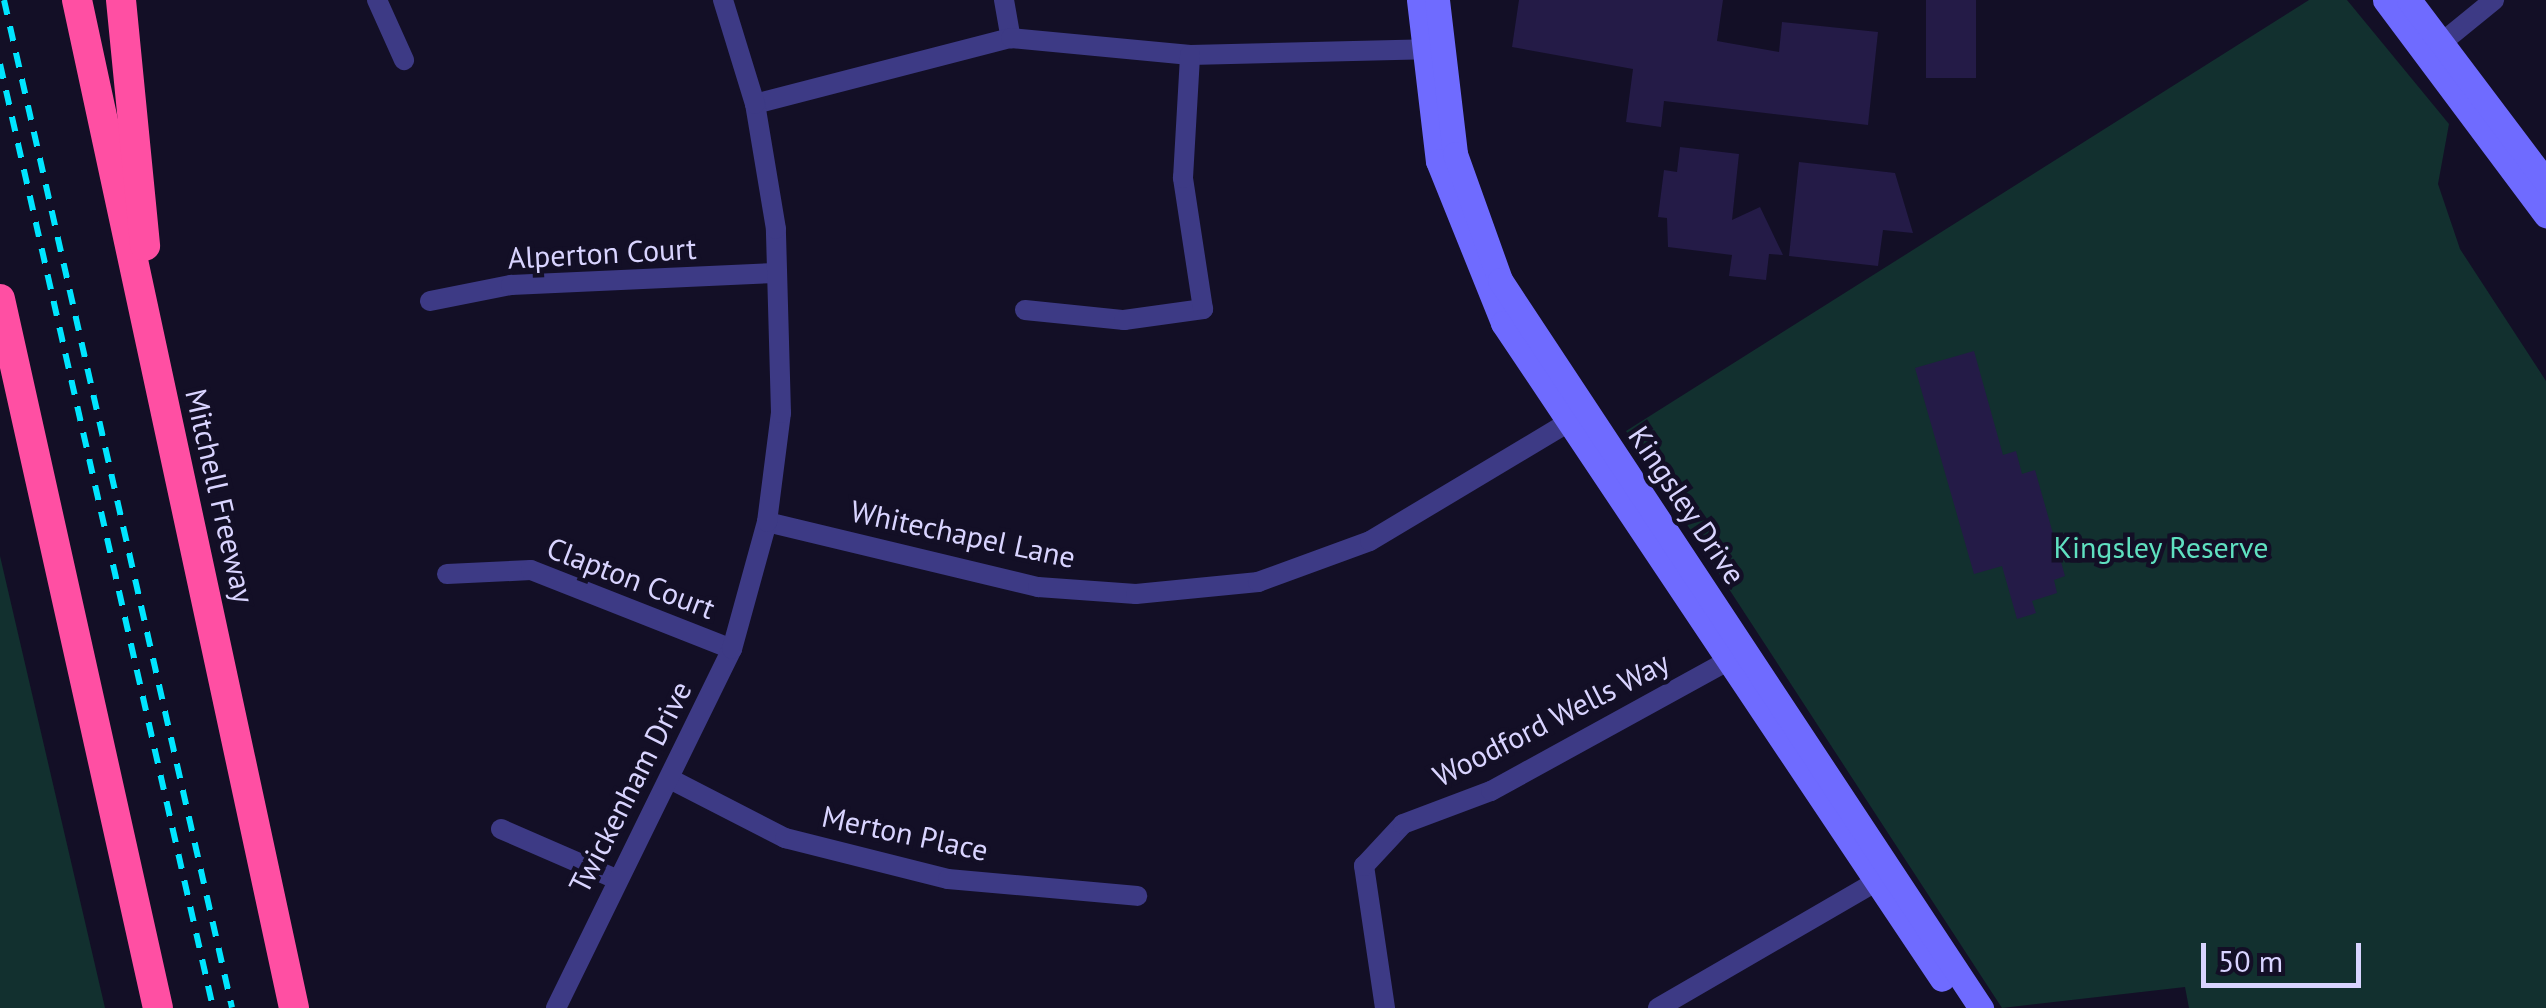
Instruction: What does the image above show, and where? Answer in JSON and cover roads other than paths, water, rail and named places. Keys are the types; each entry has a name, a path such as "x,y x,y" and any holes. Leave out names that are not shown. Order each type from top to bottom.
{"highway":[{"name":"Mitchell Freeway","path":"76,0 294,1008"},
{"path":"122,0 150,339"},
{"path":"0,300 158,1008"}],"main road":[{"name":"Kingsley Drive","path":"1419,0 1455,154 1481,237 1518,314 1576,418 1884,877 1981,1008"},
{"name":"Kingsley Drive","path":"1430,49 1437,0"},
{"path":"2385,0 2434,49 2546,182"},
{"path":"2409,0 2434,49 2546,215"},
{"name":"Kingsley Drive","path":"1884,877 1961,1008"}],"street":[{"path":"377,0 404,60"},
{"name":"Twickenham Drive","path":"556,1008 616,879 674,781 732,649 767,522 781,413 777,272 755,104 723,0"},
{"path":"1004,0 1011,38"},
{"path":"2434,49 2494,0"},
{"path":"755,104 1011,38 1190,55 1430,49"},
{"path":"1025,310 1124,320 1203,310 1182,178 1190,55"},
{"name":"Alperton Court","path":"430,301 511,286 777,272"},
{"name":"Whitechapel Lane","path":"767,522 1038,586 1136,594 1258,582 1370,541 1576,418"},
{"name":"Clapton Court","path":"448,574 531,570 732,649"},
{"name":"Woodford Wells Way","path":"1385,1008 1364,866 1403,824 1491,791 1736,657"},
{"name":"Merton Place","path":"674,781 785,838 930,875 1137,896"},
{"path":"500,829 616,879"},
{"path":"1658,1008 1884,877"}],"railway":[{"path":"4,0 232,1008"},
{"path":"0,64 213,1008"}],"park label":[{"name":"Kingsley Reserve","path":"2161,547"}]}
